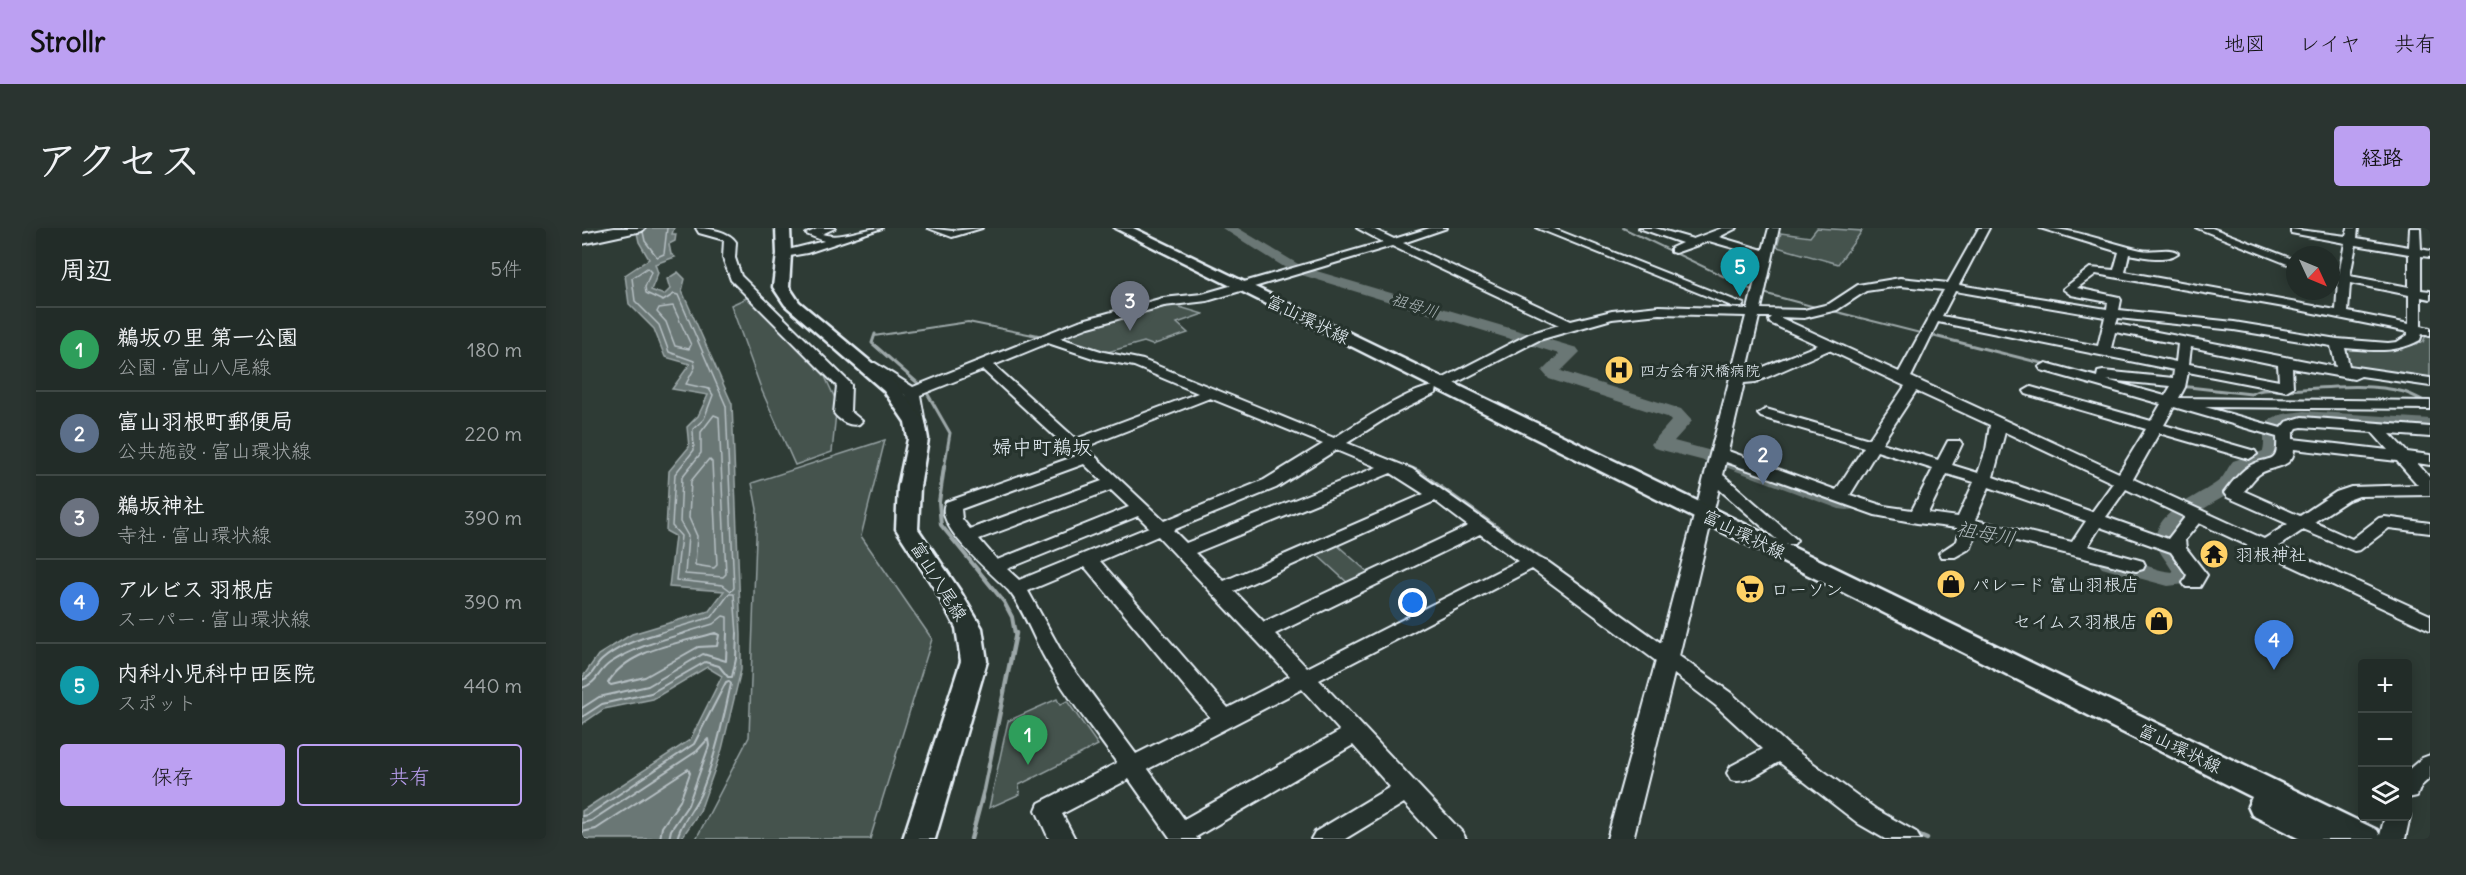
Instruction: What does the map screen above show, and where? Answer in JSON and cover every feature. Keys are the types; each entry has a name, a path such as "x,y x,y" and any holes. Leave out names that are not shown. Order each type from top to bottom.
{"highway":[{"path":"582,238 623,228"},
{"path":"582,238 637,228"}],"main road":[{"name":"富山環状線","path":"1108,228 1703,520 2329,839"},
{"name":"富山環状線","path":"1122,228 1236,289"},
{"path":"787,229 781,287 793,305 890,387 915,422 918,439"},
{"name":"富山八尾線","path":"918,439 909,487 907,529 948,591 969,628 974,661 919,839"},
{"name":"富山環状線","path":"1703,520 2366,839"}],"street":[{"path":"701,228 703,231 731,242 729,258 735,277 844,385 842,413 854,420"},
{"path":"830,228 811,234 835,241"},
{"path":"784,254 877,228"},
{"path":"933,228 952,234 977,228"},
{"path":"1362,228 1570,325"},
{"path":"912,393 1094,320 1163,302 1203,298 1236,289 1306,276 1294,272 1442,228"},
{"path":"1542,228 1738,304"},
{"path":"1675,250 1732,228"},
{"path":"1620,839 1720,454 1769,255 1773,228"},
{"path":"1840,497 1873,446 1908,381 1912,358 1984,228"},
{"path":"2045,228 2148,255 2172,253"},
{"path":"2202,228 2235,240 2291,245 2352,241 2430,255"},
{"path":"2235,240 2239,228"},
{"path":"2342,315 2344,279 2353,228"},
{"path":"2104,351 2115,300 2069,289 2094,270 2119,273 2337,343 2366,346 2401,345 2415,337 2416,330 2415,228"},
{"path":"1654,229 1693,243"},
{"path":"1709,237 1769,255"},
{"path":"2119,273 2125,250"},
{"path":"2340,278 2430,295"},
{"path":"1017,588 1270,484 1383,414 1534,337 1612,315 1670,310 1804,314 1833,307 1862,288 1878,284 1919,282 2112,321 2186,342 2368,379"},
{"path":"1670,310 1670,306 1706,291"},
{"path":"2112,321 2236,311 2342,315 2430,332"},
{"path":"2231,351 2236,311"},
{"path":"1794,328 1805,320 1804,314"},
{"path":"1935,318 2280,387 2286,387 2285,362"},
{"path":"1775,320 2430,623"},
{"path":"1051,338 1101,356 1138,363 1414,478 1667,657 1723,699 1780,751 1868,817 1907,839"},
{"path":"2077,549 2123,481 2169,402 2179,383 2186,342"},
{"path":"2337,343 2343,369 2430,382"},
{"path":"1737,378 1751,379 1829,345"},
{"path":"857,361 873,367 912,393 920,430 918,439"},
{"path":"985,364 1080,451 1183,551 1453,839"},
{"path":"2046,367 2286,438 2430,459"},
{"path":"2097,374 2179,383"},
{"path":"2031,391 2249,454"},
{"path":"1210,393 952,506 953,520 994,568 1017,588 1057,662 1183,836 1354,734"},
{"path":"2169,402 2430,405"},
{"path":"1766,414 1943,466 2177,548 2197,575 2193,583"},
{"path":"2430,432 2302,422 2290,425 2286,438 2286,453 2280,461 2254,470 2233,493 2297,523 2354,546 2385,522 2430,528"},
{"path":"1948,554 1965,544 1968,533 1964,524 1984,480 1998,424"},
{"path":"2375,426 2430,489"},
{"path":"1917,518 1954,444"},
{"path":"1720,454 1881,511 1964,524 2077,549 2136,565"},
{"path":"1183,551 1391,467"},
{"path":"1714,476 1788,540"},
{"path":"966,537 1113,483"},
{"path":"2265,547 2297,523 2342,496 2357,491 2430,489"},
{"path":"1220,590 1437,494"},
{"path":"994,568 1141,509"},
{"path":"2177,548 2178,536 2196,515"},
{"path":"1261,632 1482,526"},
{"path":"1088,559 1225,719"},
{"path":"1062,839 1048,810 1532,562"},
{"path":"1739,773 1780,751"},
{"path":"2412,780 2430,764"},
{"path":"1324,839 1407,789"},
{"path":"2392,839 2397,821"}],"shaded area":[{"path":"1817,228 1862,231 1838,264 1777,247 1781,233 1810,237"},
{"path":"751,296 822,370 837,403 832,452 795,465 762,391 731,305"},
{"path":"1173,305 1203,314 1177,323 1188,333 1152,345 1144,342 1104,353 1054,339 1090,323"},
{"path":"2427,333 2430,334 2430,380 2355,369 2348,365 2345,346 2397,349 2423,342"},
{"path":"885,440 861,536 932,639 870,839 696,839 749,737 757,509 752,483"},
{"path":"1336,544 1370,574 1349,584 1315,553"},
{"path":"1057,699 1060,705 1067,701 1098,745 1019,785 1020,794 989,808 1008,721"}],"water":[{"path":"636,228 674,228 672,234 676,234 675,241 669,244 671,254 675,257 655,264 658,273 651,290 664,295 670,289 667,279 678,272 685,279 682,291 732,404 741,670 722,749 700,811 681,839 582,839 582,811 690,740 722,676 707,667 653,699 604,709 582,724 582,678 598,655 632,634 709,611 724,591 669,587 675,536 666,531 669,471 689,447 687,427 698,416 708,395 672,389 690,364 665,357 654,329 629,304 625,275 649,259 639,242"}],"waterway":[{"name":"祖母川","path":"1229,228 1297,269"},
{"path":"1623,228 1752,290 1819,308"},
{"name":"祖母川","path":"1303,271 1526,338"},
{"path":"1829,310 1932,336"},
{"path":"874,336 968,322 1038,336"},
{"path":"1031,334 1045,337"},
{"path":"1926,334 2049,365"},
{"path":"874,336 872,343 921,386"},
{"name":"祖母川","path":"1535,341 1571,352 1551,371 1555,375 1674,413 1682,421 1661,444 1727,461 1847,504"},
{"path":"2085,374 2101,376"},
{"path":"2180,386 2251,394 2264,390 2346,386 2377,387 2404,392 2430,404"},
{"path":"926,391 950,433 944,469"},
{"name":"祖母川","path":"2110,563 2158,577 2185,578 2187,575 2168,542 2169,528 2184,513 2230,482 2240,465 2272,455 2275,427 2287,419 2304,417 2430,425"},
{"path":"1368,451 1412,469"},
{"path":"944,467 939,502 941,525 1004,602 1012,617 1015,634"},
{"path":"1409,467 1418,471 1544,561"},
{"path":"971,839 984,790 1016,633"},
{"path":"1915,834 1927,839"}],"place":[{"name":"内科小児科中田医院","path":"1740,297"},
{"name":"鵜坂神社","path":"1130,331"},
{"name":"四方会有沢橋病院","path":"1619,370"},
{"name":"富山羽根町郵便局","path":"1763,485"},
{"name":"羽根神社","path":"2214,554"},
{"name":"パレード 富山羽根店","path":"1951,584"},
{"name":"ローソン","path":"1750,589"},
{"name":"セイムス羽根店","path":"2159,621"},
{"name":"アルビス 羽根店","path":"2274,670"},
{"name":"鵜坂の里 第一公園","path":"1028,765"}],"district":[{"name":"婦中町鵜坂","path":"1042,446"}]}
